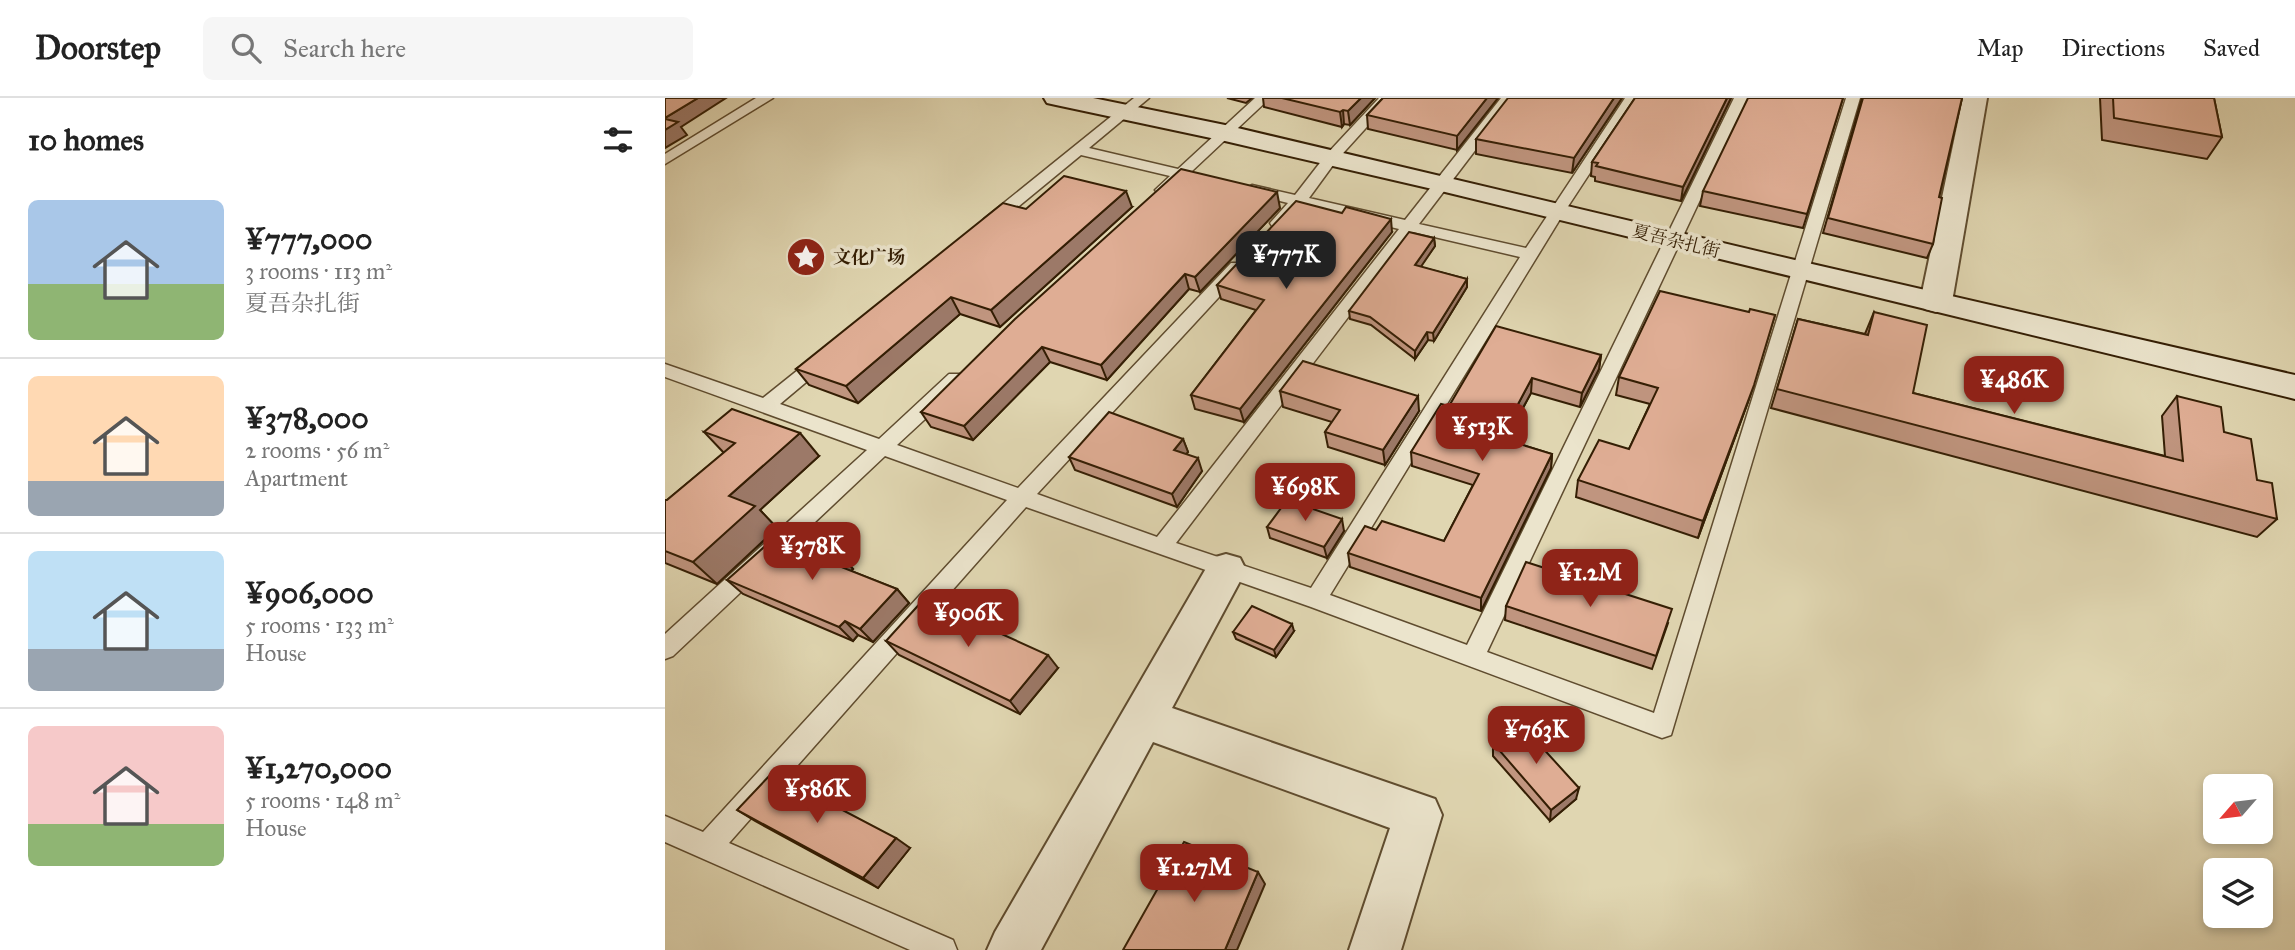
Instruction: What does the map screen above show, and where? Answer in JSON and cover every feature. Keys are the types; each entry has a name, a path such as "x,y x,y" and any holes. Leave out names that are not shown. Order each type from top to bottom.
{"main road":[{"name":"夏吾杂扎街","path":"1056,98 1133,105 1225,133 2295,387"},
{"path":"1936,302 1975,98"},
{"path":"1013,950 1226,570"},
{"path":"1143,718 1418,815 1375,950"}],"lane":[{"path":"665,160 766,98"},
{"path":"1150,202 1263,98"},
{"path":"708,847 1022,497 1299,201 1331,158 1386,98"},
{"path":"1161,547 1508,98"},
{"path":"1315,599 1557,211 1632,98"},
{"path":"1472,658 1741,98"},
{"path":"665,370 1226,570 1315,599 1662,727 1853,98"},
{"path":"981,229 1133,105"},
{"path":"1078,150 1207,180"},
{"path":"1233,186 1530,254"},
{"path":"766,405 841,343"},
{"path":"665,649 975,362"},
{"path":"665,829 943,950"}],"building":[{"path":"665,98 698,98 665,118"},
{"path":"1282,98 1361,98 1348,111 1340,112"},
{"path":"1383,98 1487,98 1457,136 1367,115"},
{"path":"1508,98 1614,98 1574,158 1476,139"},
{"path":"1635,98 1727,98 1683,187 1596,166 1598,163 1592,162"},
{"path":"1748,98 1843,98 1807,214 1703,191"},
{"path":"1863,98 1962,98 1939,197 1942,198 1933,244 1828,218"},
{"path":"2113,98 2214,98 2222,137 2114,118"},
{"path":"665,119 678,122 665,130"},
{"path":"1181,169 1277,192 1195,277 1185,274 1101,365 1042,347 964,426 921,412 1015,319"},
{"path":"1064,176 1126,191 991,310 951,297 846,386 796,369 1003,203 1026,209"},
{"path":"1296,201 1342,213 1346,207 1391,219 1240,409 1191,395 1264,300 1217,285"},
{"path":"1409,232 1434,238 1415,265 1467,279 1433,333 1427,332 1415,351 1370,317 1349,311"},
{"path":"1660,291 1749,312 1750,309 1775,315 1754,385 1703,521 1578,480 1599,440 1629,449 1658,388 1619,377"},
{"path":"1874,312 1927,325 1913,393 2183,461 2177,396 2221,407 2224,432 2251,439 2257,480 2272,483 2277,519 1777,389 1798,319 1868,335"},
{"path":"1496,326 1601,355 1582,393 1532,378 1500,438 1552,454 1481,598 1348,553 1365,526 1376,530 1382,521 1444,541 1479,474 1411,452 1441,404 1449,406"},
{"path":"1303,361 1418,396 1383,450 1325,432 1340,410 1280,391"},
{"path":"732,409 800,433 729,496 755,506 693,562 665,551 665,500 735,443 704,432"},
{"path":"1109,412 1183,439 1174,450 1198,458 1172,494 1069,457"},
{"path":"1287,500 1342,519 1324,547 1267,527"},
{"path":"782,531 840,554 831,563 897,589 860,629 845,621 839,627 727,580"},
{"path":"1526,562 1672,609 1656,656 1506,606"},
{"path":"924,599 1048,655 1010,701 886,641"},
{"path":"1252,606 1292,624 1274,650 1233,632"},
{"path":"1520,723 1579,788 1551,810 1493,743"},
{"path":"772,773 896,838 863,878 737,810"},
{"path":"1184,842 1258,872 1225,950 1123,950"}],"place":[{"name":"文化广场","path":"806,257"}]}
